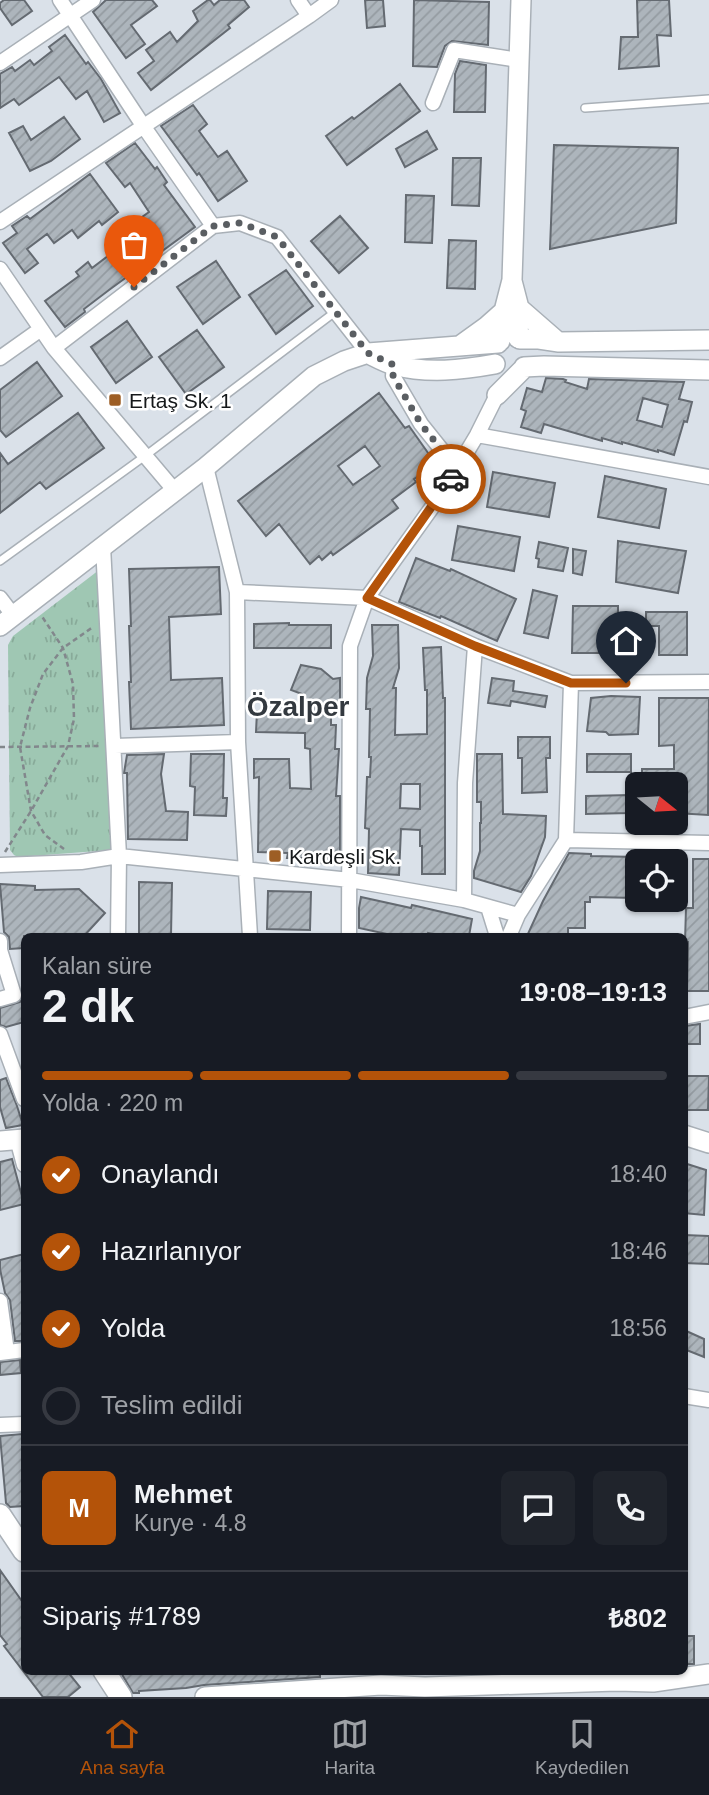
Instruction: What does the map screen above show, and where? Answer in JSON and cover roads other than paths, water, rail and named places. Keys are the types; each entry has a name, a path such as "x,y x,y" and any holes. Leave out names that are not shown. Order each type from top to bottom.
{"main road":[{"path":"12,1524 21,1544"},
{"path":"107,1675 121,1697"}],"street":[{"path":"60,0 213,226"},
{"path":"0,63 93,0"},
{"path":"298,0 309,16"},
{"path":"0,222 331,0"},
{"path":"497,395 493,354 509,340 512,309 521,0"},
{"path":"433,103 454,50 519,60"},
{"path":"54,348 213,226 240,223 277,237 368,353 394,365 425,371 496,365 504,372 510,373 523,368 544,366 709,370"},
{"path":"0,269 54,348 175,491"},
{"path":"512,309 559,342"},
{"path":"461,345 512,309"},
{"path":"0,358 41,329"},
{"path":"349,933 350,646 367,598 443,492 497,395 528,360 528,348 509,340"},
{"path":"0,598 7,620 206,467 314,376 344,361 368,353 509,340 709,340"},
{"path":"394,365 393,376 421,424 457,469"},
{"path":"477,435 709,477"},
{"path":"206,467 237,592 238,742 250,933"},
{"path":"103,546 115,746 119,856 118,933"},
{"path":"237,592 367,598 475,646 571,683 709,681"},
{"path":"464,900 465,783 475,646"},
{"path":"510,933 518,915 566,840 571,683"},
{"path":"115,746 238,742"},
{"path":"566,840 709,842"},
{"path":"0,865 81,862 119,856 350,880 464,900 518,915"},
{"path":"488,907 496,933"},
{"path":"0,941 14,995 0,999"},
{"path":"688,1016 709,1012"},
{"path":"0,1034 21,1091"},
{"path":"688,1136 709,1143"},
{"path":"14,1140 21,1158"},
{"path":"0,1301 4,1353"},
{"path":"688,1397 709,1400"},
{"path":"0,1425 21,1424"},
{"path":"205,1697 378,1678 424,1692 480,1679 617,1676 653,1682 709,1674"},
{"path":"653,1682 672,1697"}],"lane":[{"path":"584,108 709,99"},
{"path":"0,561 336,312"}],"place":[{"name":"Ertaş Sk. 1","path":"115,400"},
{"name":"Kardeşli Sk.","path":"275,856"}],"district":[{"name":"Özalper","path":"298,706"}]}
